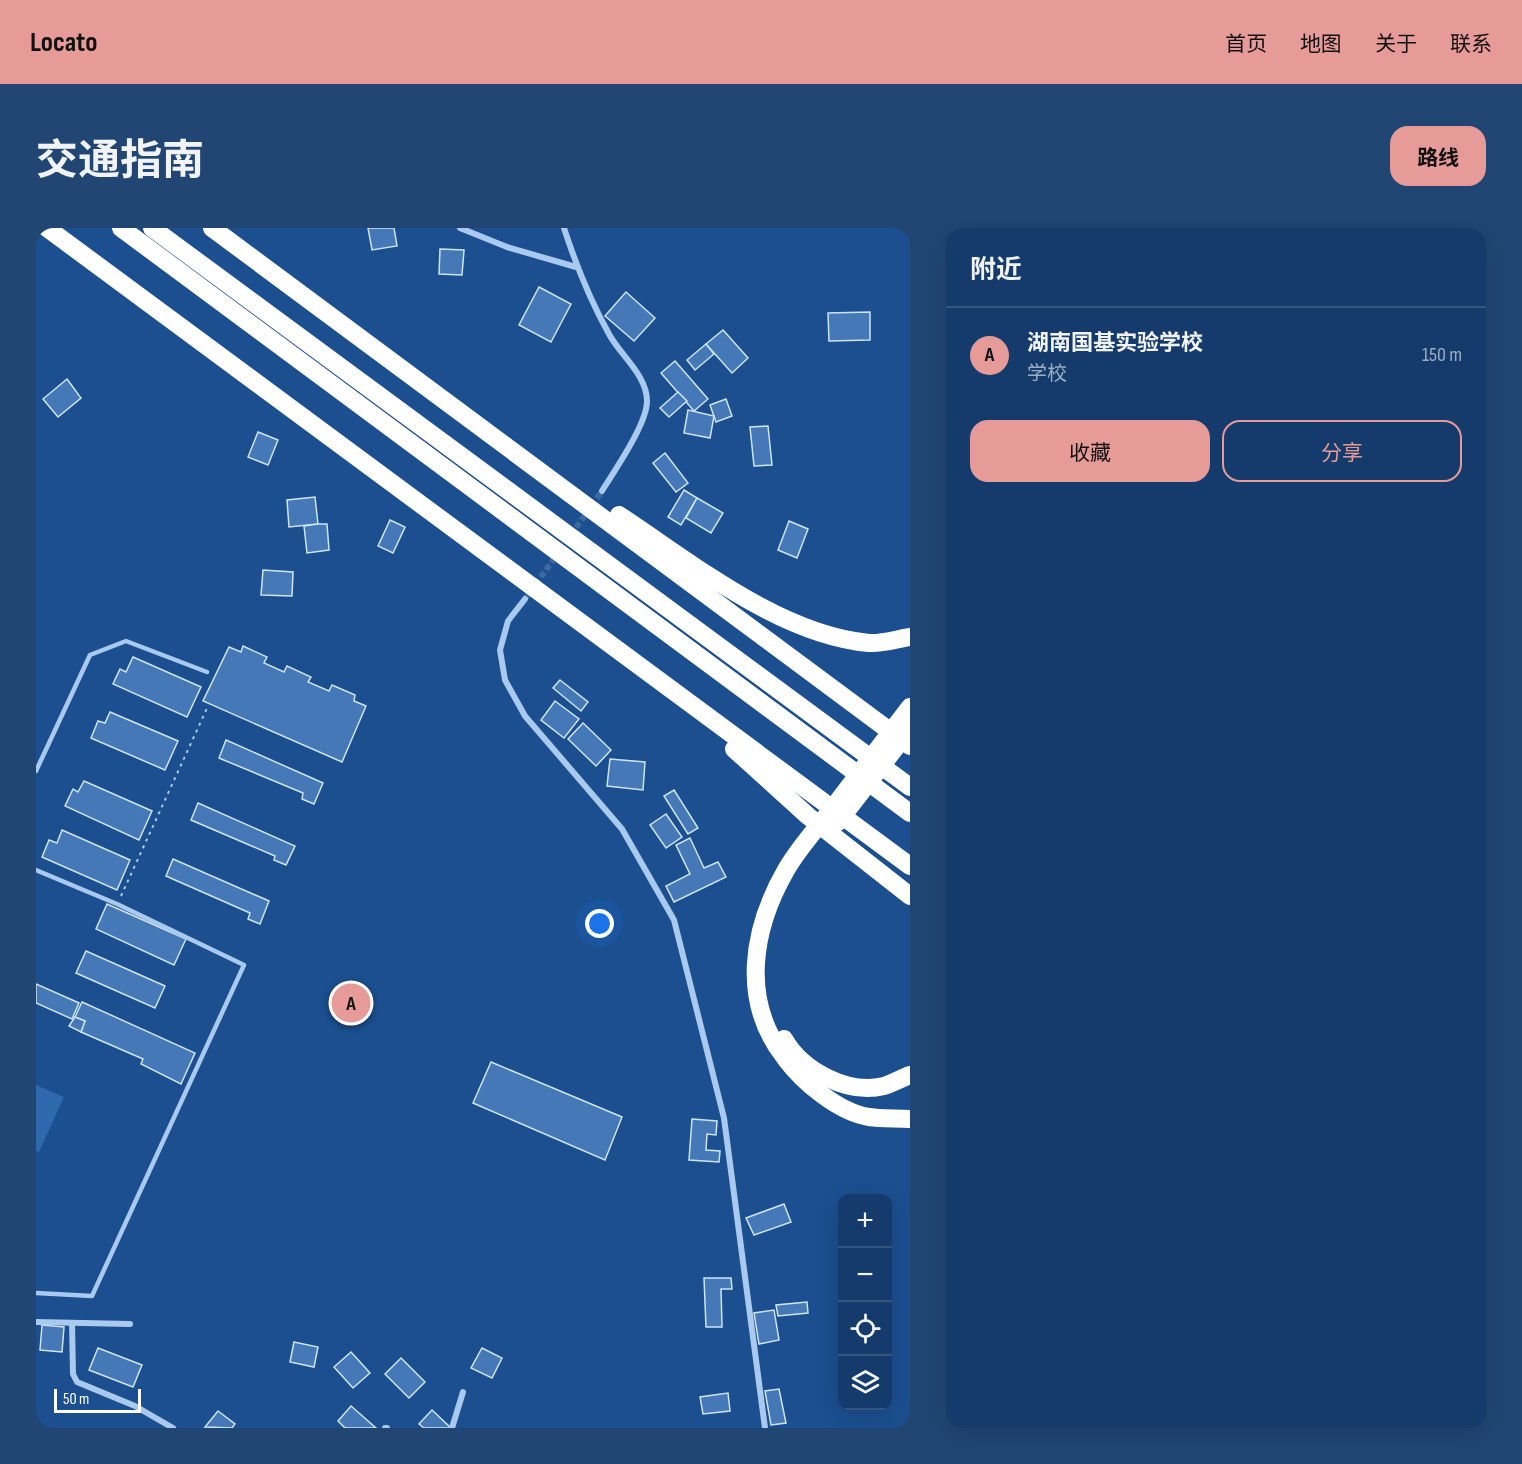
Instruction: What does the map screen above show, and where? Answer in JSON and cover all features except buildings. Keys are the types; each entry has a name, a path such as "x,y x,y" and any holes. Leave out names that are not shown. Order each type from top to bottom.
{"highway":[{"path":"37,228 148,305"},
{"path":"47,228 148,305 910,866"},
{"path":"121,228 910,813"},
{"path":"152,228 910,787"},
{"path":"212,228 388,361 910,746"},
{"path":"388,361 715,578 788,621 836,638 872,643 910,637"},
{"path":"655,678 808,816 910,896"},
{"path":"910,707 787,869 768,907 756,944 756,985 763,1020 772,1038 800,1078 831,1100 867,1116 910,1119"},
{"path":"910,729 799,872 779,913 768,944 766,983 774,1020 789,1047 815,1071 848,1086 883,1086 910,1075"}],"street":[{"path":"460,228 507,247 576,267"},
{"path":"564,228 576,267 610,336 642,380 647,401 635,436 602,491"},
{"path":"525,599 508,621 500,650 505,680 525,716 622,829 674,920 724,1118 765,1428"},
{"path":"36,1322 130,1324"},
{"path":"72,1323 73,1374 77,1382 135,1406 172,1428"},
{"path":"452,1428 463,1392"}],"lane":[{"path":"36,771 90,655 126,642 207,672"},
{"path":"36,870 117,904 244,966 92,1296 36,1293"}],"path":[{"path":"117,904 208,706"}],"shaded area":[{"path":"36,1085 64,1097 39,1152 36,1151"}],"tunnel":[{"path":"571,535 602,491"},
{"path":"525,599 558,553"}],"place":[{"name":"湖南国基实验学校","path":"351,1003"}]}
